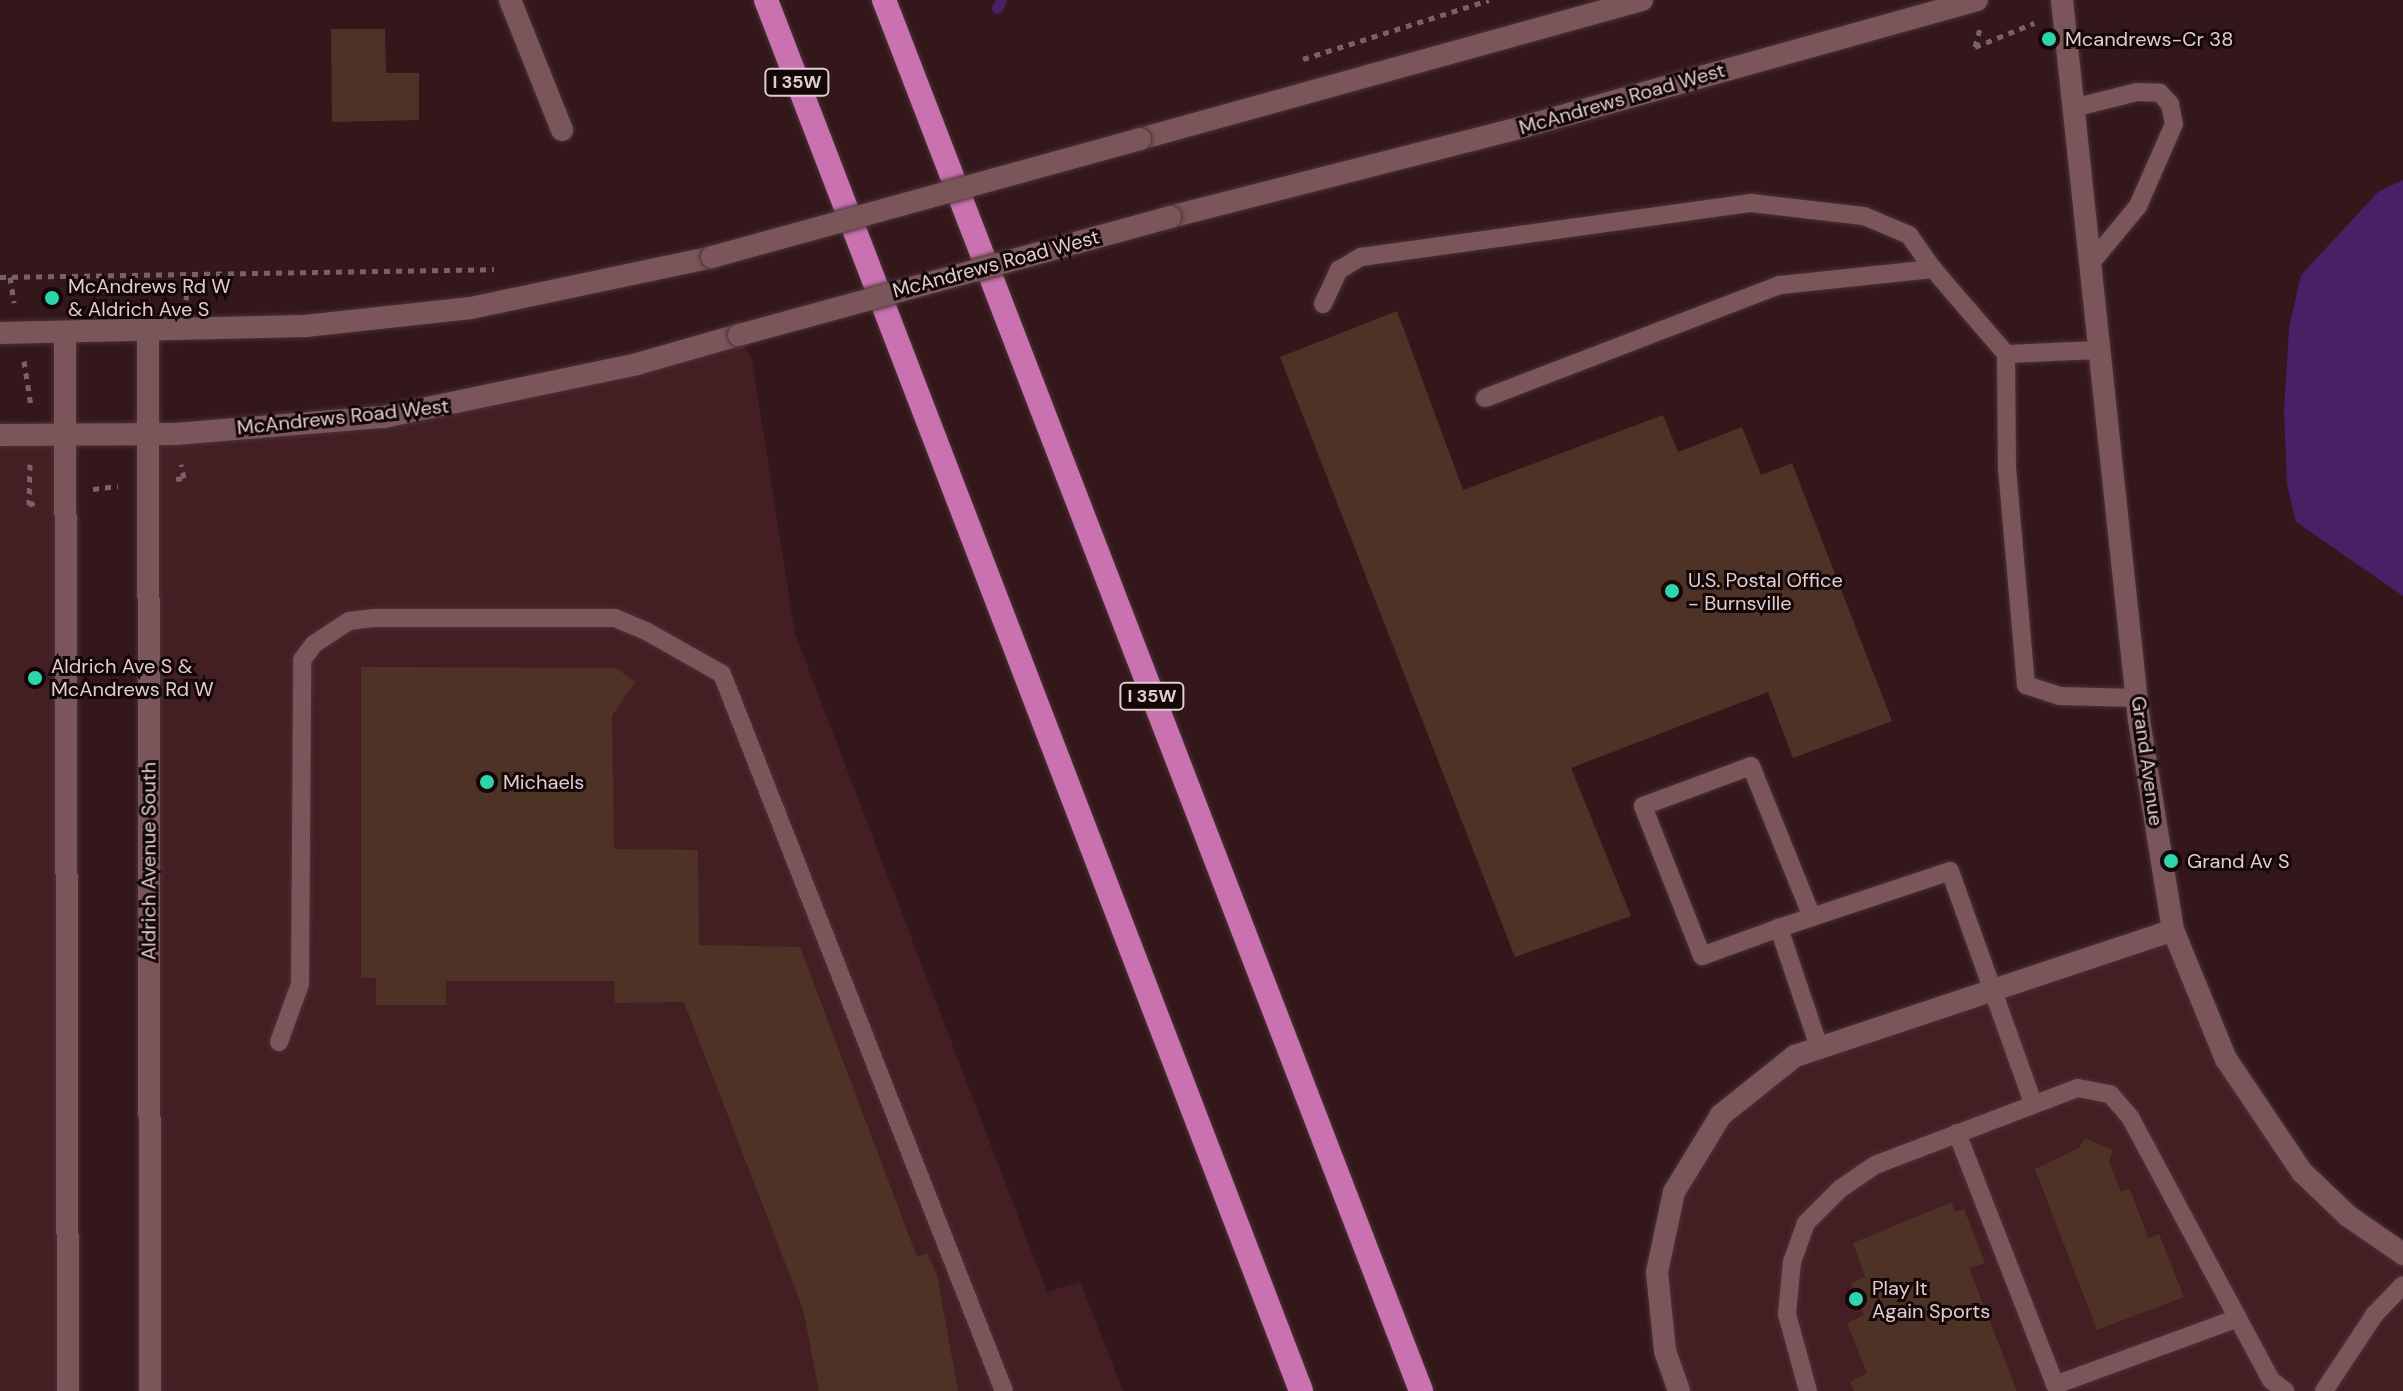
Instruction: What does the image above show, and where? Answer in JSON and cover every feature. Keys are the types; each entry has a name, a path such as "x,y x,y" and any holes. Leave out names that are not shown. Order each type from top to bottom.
{"highway":[{"name":"I 35W","path":"766,0 1301,1391"},
{"name":"I 35W","path":"884,0 1421,1391"}],"street":[{"path":"510,0 562,130"},
{"path":"0,333 65,334 305,326 471,308 712,257 1642,0"},
{"name":"McAndrews Road West","path":"0,435 65,432 148,434 384,417 622,368 1170,217 1526,126 1977,0"},
{"name":"Grand Avenue","path":"2062,0 2137,698 2173,930 2226,1059 2302,1172 2348,1216 2403,1254"},
{"name":"Aldrich Avenue South","path":"148,332 150,1391"},
{"path":"65,334 68,1391"},
{"path":"1679,1391 1665,1351 1657,1272 1674,1192 1721,1115 1795,1056 2173,930"}],"lane":[{"path":"2073,108 2126,93 2160,93 2170,104 2174,124 2138,206 2090,264"},
{"path":"1323,304 1339,270 1372,254 1751,203 1864,216 1909,235 1933,269 2006,354 2007,468 2026,685 2059,696 2137,698"},
{"path":"1485,398 1780,285 1933,269"},
{"path":"2006,354 2099,350"},
{"path":"279,1042 300,984 302,660 314,644 349,621 373,618 615,618 646,631 722,674 1004,1391"},
{"path":"1812,917 1751,766 1643,806 1702,956 1950,871 2033,1103"},
{"path":"1779,928 1819,1047"},
{"path":"1808,1391 1787,1314 1792,1262 1806,1223 1840,1189 1875,1165 2078,1088 2110,1094 2130,1117 2271,1380 2285,1391"},
{"path":"1957,1133 2055,1385 2238,1318"},
{"path":"2324,1391 2375,1314 2403,1285"}],"path":[{"path":"0,277 372,275 505,267"}],"shaded area":[{"path":"2403,180 2403,596 2296,522 2287,484 2284,412 2289,328 2301,275 2378,192"},
{"path":"739,335 752,360 795,634 1047,1292 1080,1282 1123,1391 150,1391 148,434 298,425"},
{"path":"0,432 65,432 65,1391 0,1391"},
{"path":"2173,930 2226,1059 2302,1172 2403,1254 2403,1391 1679,1391 1657,1272 1674,1192 1721,1115 1795,1056"}],"building":[{"path":"331,29 385,29 386,73 419,73 419,120 332,122"},
{"path":"1397,311 1463,490 1663,415 1678,452 1742,427 1761,475 1792,463 1892,721 1793,758 1768,692 1571,768 1631,916 1515,957 1280,357"},
{"path":"361,667 616,668 635,682 612,716 614,849 698,850 699,945 800,947 917,1257 927,1253 937,1275 958,1391 819,1391 803,1309 684,1002 615,1003 614,981 446,981 446,1005 376,1005 376,978 361,978"},
{"path":"2085,1138 2113,1150 2109,1161 2121,1192 2130,1189 2148,1238 2159,1234 2184,1297 2097,1330 2035,1169 2079,1148"},
{"path":"1952,1202 1954,1212 1964,1209 1985,1263 1969,1268 2017,1391 1854,1391 1850,1382 1867,1373 1847,1323 1864,1315 1851,1283 1865,1277 1853,1243"}],"waterway":[{"path":"997,8 1001,0"}],"place":[{"name":"Mcandrews-Cr 38","path":"2049,39"},
{"name":"McAndrews Rd W & Aldrich Ave S","path":"52,298"},
{"name":"U.S. Postal Office - Burnsville","path":"1672,591"},
{"name":"Aldrich Ave S & McAndrews Rd W","path":"35,678"},
{"name":"Michaels","path":"487,782"},
{"name":"Grand Av S","path":"2171,861"},
{"name":"Play It Again Sports","path":"1856,1299"}]}
